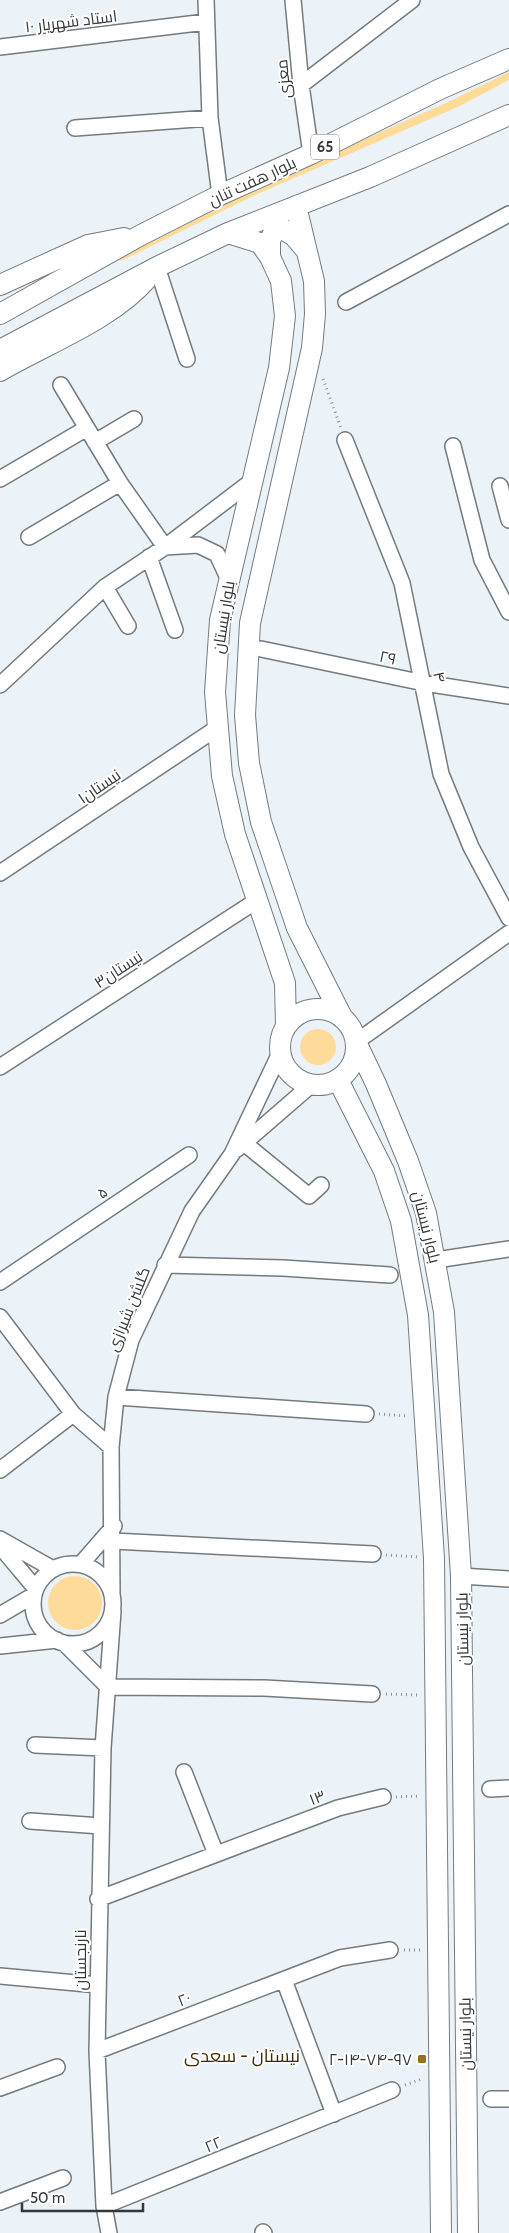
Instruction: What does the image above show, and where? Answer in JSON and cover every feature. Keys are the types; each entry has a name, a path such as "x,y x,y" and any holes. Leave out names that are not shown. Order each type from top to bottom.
{"main road":[{"name":"بلوار هفت تنان","path":"0,314 141,235 220,195 311,154 440,89 509,59"},
{"path":"0,350 157,267 228,232 370,177 509,115"},
{"name":"بلوار نیستان","path":"296,206 305,250 314,281 315,314 312,348 250,623 245,715 249,763 261,822 297,928 342,1018"},
{"path":"270,257 270,240 274,232 283,229 294,236 305,250"},
{"name":"بلوار نیستان","path":"228,232 260,243 270,257 281,281 285,316 279,368 220,620 216,664 217,728 222,776 235,834 285,983 286,1026"},
{"name":"65","path":"0,285 88,245 141,235"},
{"path":"0,371 90,322 133,295 157,267"},
{"path":"0,380 23,357"},
{"path":"319,1009 331,1011 342,1018 349,1024 356,1042 353,1064 338,1080 320,1086 300,1081 290,1074 280,1052 280,1043 286,1026 295,1017 306,1011 319,1009"},
{"name":"بلوار نیستان","path":"356,1042 408,1161 426,1213 436,1260 445,1321 461,1576 463,1930 468,2233"},
{"name":"بلوار نیستان","path":"338,1080 384,1171 401,1220 418,1315 434,1558 441,2233"}],"street":[{"path":"206,0 210,118 220,195"},
{"name":"معزی","path":"293,0 301,85 311,154"},
{"path":"301,85 412,0"},
{"name":"استاد شهریار ۱۰","path":"0,47 206,22"},
{"path":"75,128 210,118"},
{"path":"346,302 509,214"},
{"path":"157,267 186,359"},
{"path":"61,385 120,483 165,547"},
{"path":"95,442 134,419"},
{"path":"0,479 87,428"},
{"name":"۴","path":"346,440 402,583 424,683 441,774 471,847 509,918"},
{"path":"453,446 482,560 509,612"},
{"path":"0,685 105,587 165,547 252,480"},
{"path":"29,537 120,483"},
{"path":"500,486 509,520"},
{"path":"165,547 198,545 217,554 229,580"},
{"path":"149,557 175,630"},
{"path":"105,587 128,626"},
{"name":"۲۹","path":"261,649 424,683 509,696"},
{"name":"۱نیستان","path":"0,873 217,728"},
{"name":"۳نیستان","path":"0,1066 256,901"},
{"path":"356,1042 509,933"},
{"name":"گلشن شیرازی","path":"112,1595 111,1447 116,1397 131,1340 192,1211 232,1154 280,1052"},
{"name":"گلشن شیرازی","path":"232,1154 311,1085"},
{"path":"244,1143 310,1196 321,1185"},
{"name":"۵","path":"0,1282 189,1155"},
{"path":"436,1260 509,1249"},
{"path":"165,1265 283,1268 390,1275"},
{"path":"0,1317 73,1414 111,1447"},
{"path":"116,1397 366,1414"},
{"path":"0,1470 73,1414"},
{"path":"81,1564 113,1533 270,1549 373,1554"},
{"path":"0,1539 53,1569"},
{"path":"0,1546 35,1592"},
{"path":"0,1646 60,1641 83,1642 100,1634 108,1623 113,1611 112,1595 101,1575 81,1564 66,1564 53,1569 43,1578 35,1592 34,1608 38,1622 46,1633 60,1641 108,1687 264,1688 372,1694"},
{"path":"461,1576 509,1579"},
{"path":"0,1615 35,1592"},
{"name":"نارنجستان","path":"109,2233 104,2206 97,2051 98,1899 103,1748 113,1611"},
{"path":"35,1745 103,1748"},
{"path":"184,1772 216,1854"},
{"path":"490,1788 509,1788"},
{"name":"۱۳","path":"98,1899 338,1808 383,1797"},
{"path":"30,1821 101,1826"},
{"name":"۲۰","path":"97,2051 340,1958 390,1950"},
{"path":"0,1976 98,1985"},
{"path":"284,1980 334,2114"},
{"path":"0,2088 57,2066"},
{"name":"۲۲","path":"104,2206 392,2090"},
{"path":"491,2099 509,2099"},
{"path":"0,2202 63,2178"}],"path":[{"path":"322,376 346,440"},
{"path":"366,1414 426,1417"},
{"path":"373,1554 434,1558"},
{"path":"372,1694 436,1696"},
{"path":"383,1797 435,1796"},
{"path":"390,1950 437,1951"},
{"path":"392,2090 440,2072"}],"shaded area":[{"path":"509,72 509,80 460,106 255,195 121,261 116,255 246,192 450,101"},
{"path":"318,1029 330,1035 336,1047 330,1059 318,1065 306,1059 300,1047 306,1035"},
{"path":"75,1576 85,1578 94,1584 100,1593 102,1603 100,1613 94,1622 85,1628 75,1630 65,1628 56,1622 50,1613 48,1603 50,1593 56,1584 65,1578"}],"place":[{"name":"۲-۱۴-۷۴-۹۷","path":"422,2059"}],"district":[{"name":"نیستان - سعدی","path":"242,2056"}]}
